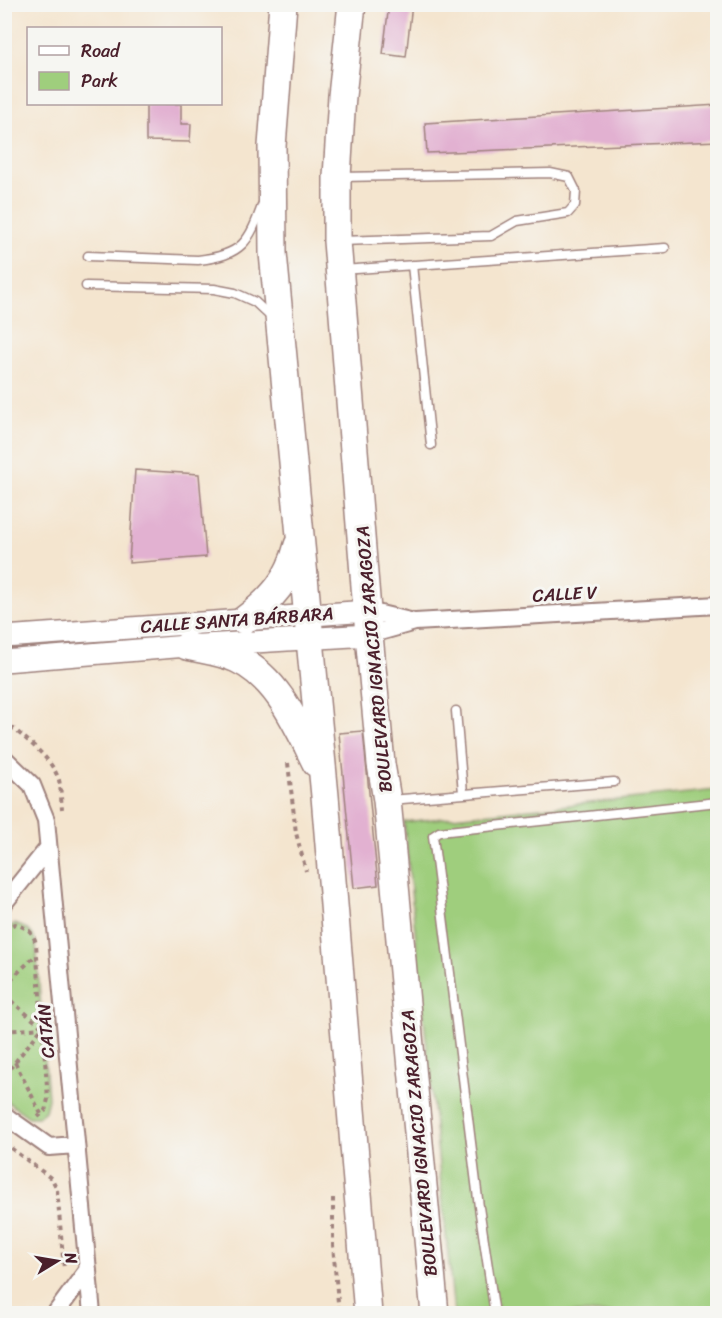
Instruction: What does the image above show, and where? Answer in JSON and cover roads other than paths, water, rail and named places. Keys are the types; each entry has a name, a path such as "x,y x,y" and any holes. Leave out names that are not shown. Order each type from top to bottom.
{"main road":[{"path":"283,4 272,146 273,253 309,627 368,1314"},
{"name":"BOULEVARD IGNACIO ZARAGOZA","path":"352,4 342,96 337,177 337,242 381,764 387,800 435,1314"},
{"path":"244,620 266,604 284,582 300,538"},
{"path":"188,646 236,658 270,683 297,725 322,778"}],"street":[{"name":"CALLE V","path":"415,622 717,605"},
{"name":"CALLE SANTA BÁRBARA","path":"4,637 244,620 309,627"},
{"name":"CALLE SANTA BÁRBARA","path":"369,623 415,622"},
{"name":"CALLE SANTA BÁRBARA","path":"4,661 188,646 309,627 415,622"},
{"path":"128,627 129,650"},
{"name":"CATÁN","path":"4,758 32,785 46,820 92,1314"},
{"path":"4,903 48,848"},
{"path":"4,1115 49,1147 76,1145"},
{"path":"55,1314 88,1269"}],"lane":[{"path":"337,177 550,173 569,177 576,191 575,205 567,213 516,221 491,236 337,242"},
{"path":"87,256 198,260 229,254 241,247 253,230 272,177"},
{"path":"339,270 665,248"},
{"path":"412,265 431,445"},
{"path":"86,286 214,289 235,293 255,302 279,325"},
{"path":"4,632 45,634"},
{"path":"456,711 463,793"},
{"path":"387,800 614,782"},
{"path":"495,1314 479,1207 433,836 439,832 717,802"},
{"path":"699,1314 717,1312"}]}
